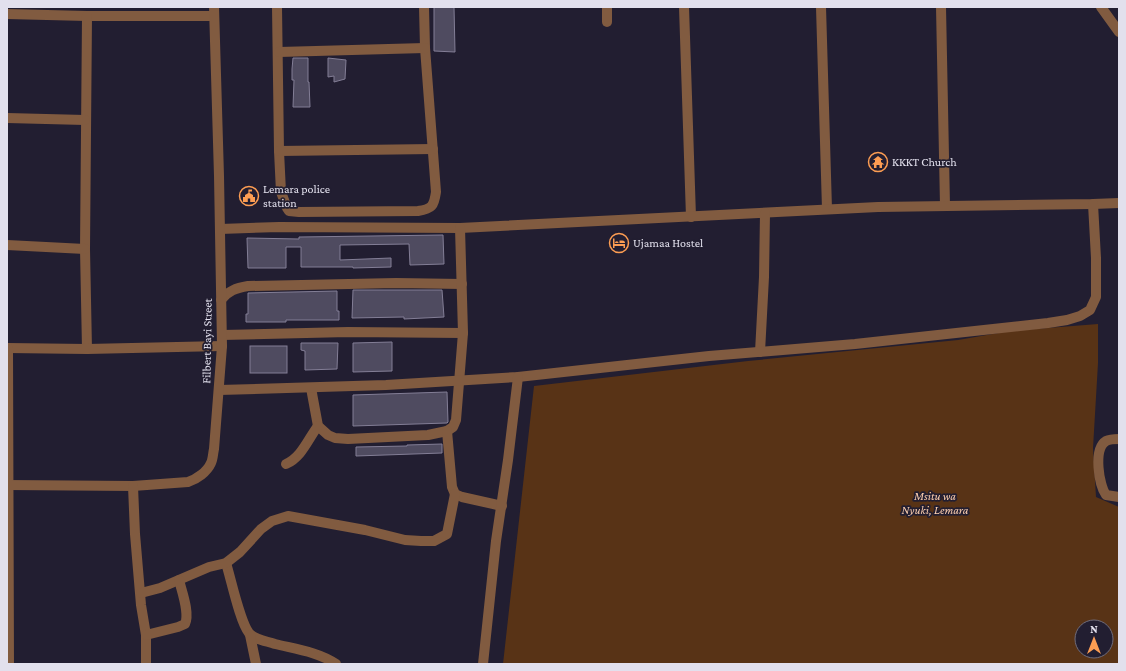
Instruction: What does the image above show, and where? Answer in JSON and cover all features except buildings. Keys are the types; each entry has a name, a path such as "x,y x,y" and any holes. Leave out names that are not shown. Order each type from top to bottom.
{"street":[{"path":"277,7 281,192 287,208 293,211 323,212 418,211 428,209 432,206 436,192 425,48 424,7"},
{"path":"607,7 608,22"},
{"path":"684,7 691,217"},
{"path":"822,7 827,209"},
{"path":"941,7 945,206"},
{"path":"1101,7 1119,32"},
{"path":"7,14 87,16 214,11"},
{"name":"Filbert Bayi Street","path":"8,485 133,486 188,482 196,479 204,472 211,462 214,449 222,346 214,11"},
{"path":"87,16 85,120 87,349"},
{"path":"278,52 425,48"},
{"path":"7,118 85,120"},
{"path":"279,151 433,150"},
{"path":"220,229 278,227 460,228 885,206 1119,203"},
{"path":"219,390 312,388 518,376 855,344 1067,320 1080,316 1090,310 1096,297 1096,258 1093,204"},
{"path":"760,352 764,277 765,213"},
{"path":"312,388 318,426 328,435 335,438 348,439 428,435 453,427 456,420 463,332 460,228"},
{"path":"7,245 85,249"},
{"path":"221,300 226,294 234,289 248,286 396,283 462,284"},
{"path":"222,335 348,332 463,332"},
{"path":"10,664 8,348 87,349 222,346"},
{"path":"483,664 496,541 502,506 518,376"},
{"path":"286,464 294,461 300,454 318,426"},
{"path":"141,593 160,588 209,567 226,563 240,552 261,529 272,521 288,516 358,529 405,540 434,541 447,534 455,494 452,487 447,430"},
{"path":"1119,439 1106,441 1103,444 1099,454 1102,489 1106,495 1119,497"},
{"path":"133,486 141,593 146,635 146,664"},
{"path":"455,494 502,506"},
{"path":"226,563 244,623 250,635 256,664"},
{"path":"146,635 185,624 187,620 186,612 179,580"},
{"path":"250,635 316,655 336,664"}],"green space":[{"name":"Msitu wa Nyuki, Lemara","path":"1098,324 1098,363 1093,448 1096,497 1119,507 1119,664 503,664 534,386 748,361 958,340 1010,331"}],"place":[{"name":"KKKT Church","path":"878,162"},
{"name":"Lemara police station","path":"249,196"},
{"name":"Ujamaa Hostel","path":"619,243"}]}
